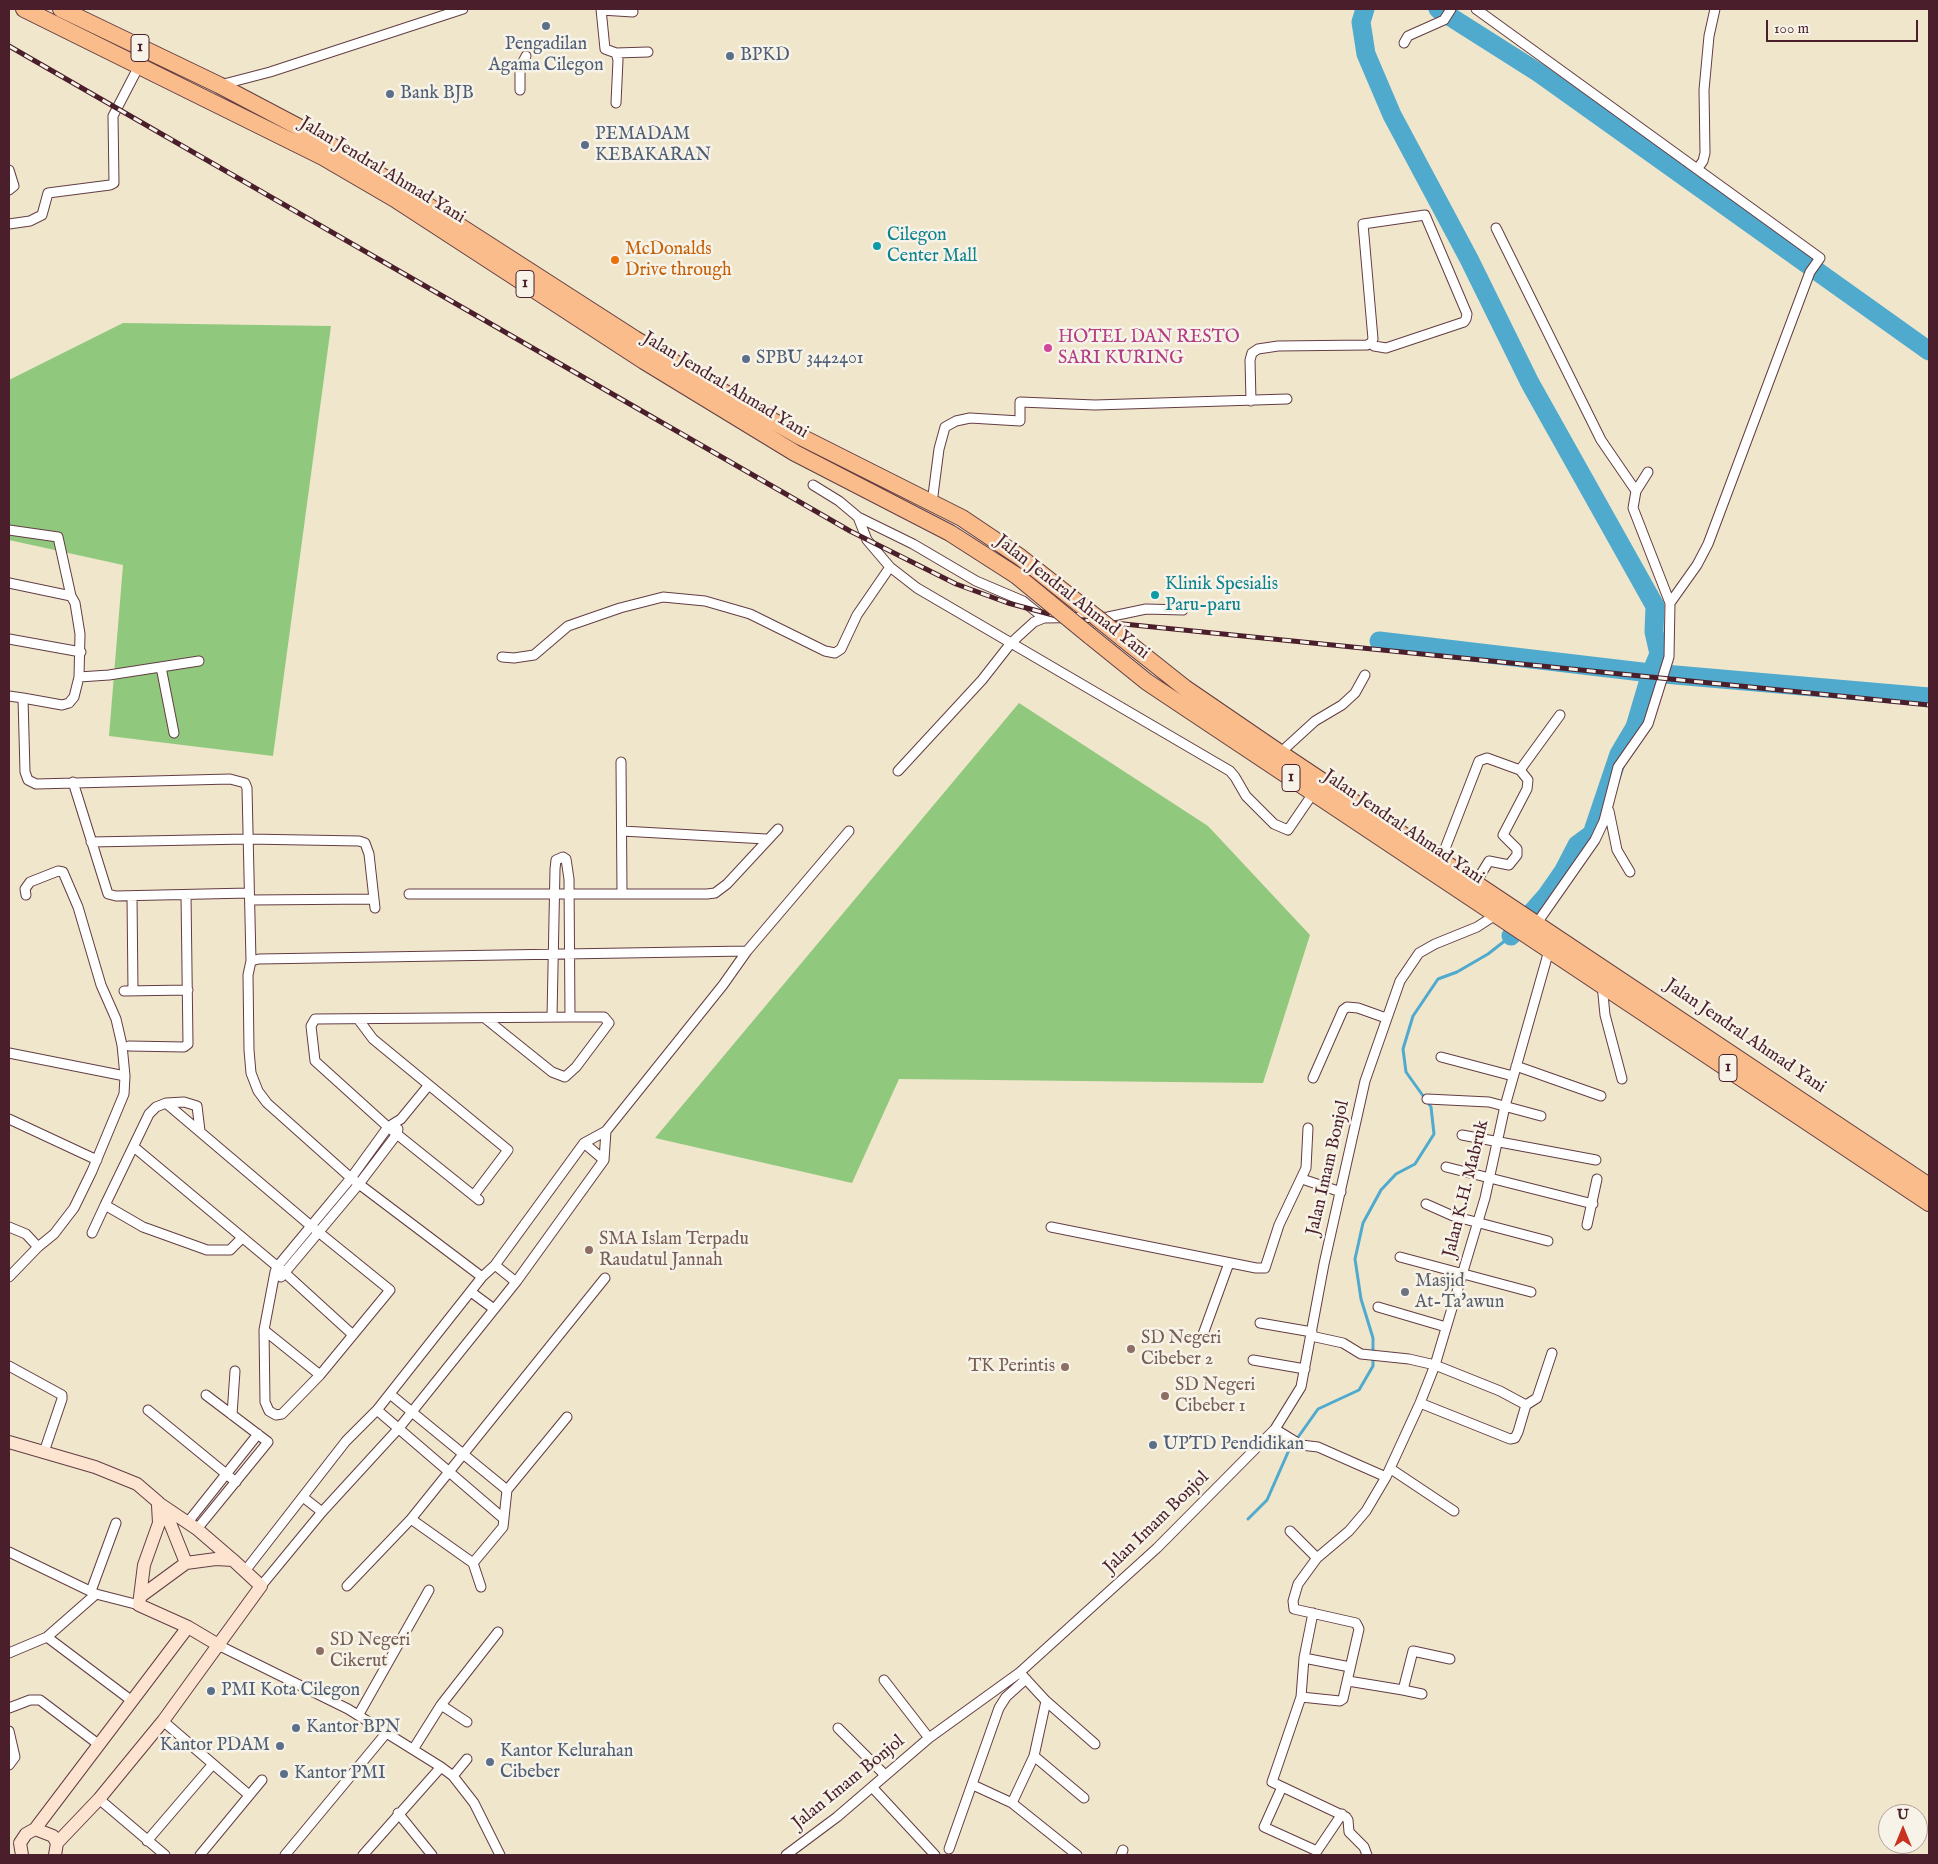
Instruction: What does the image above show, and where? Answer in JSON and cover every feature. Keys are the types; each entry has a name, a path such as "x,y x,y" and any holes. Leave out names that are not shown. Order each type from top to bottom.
{"highway":[{"name":"Jalan Jendral Ahmad Yani","path":"24,9 140,64 323,157 395,199 661,372 796,453 950,532 1017,576 1147,682 1314,792 1519,919 1551,942 1929,1186"},
{"name":"Jalan Jendral Ahmad Yani","path":"61,9 219,85 310,133 388,180 635,339 798,436 932,503 994,538 1185,688 1476,882 1519,919"},
{"name":"Jalan Jendral Ahmad Yani","path":"1551,942 1602,984 1929,1203"}],"street":[{"path":"219,85 270,72 463,9"},
{"path":"634,12 601,9 606,48 616,53 648,52"},
{"path":"1404,43 1408,36 1444,20 1451,9"},
{"path":"1476,9 1820,258 1810,272 1708,544 1697,565 1670,603"},
{"path":"1698,168 1703,161 1705,153 1704,90 1709,36 1715,9"},
{"path":"616,53 618,79 616,104"},
{"path":"520,90 520,68 526,56"},
{"path":"9,224 38,219 45,210 48,192 114,183 113,116 140,64"},
{"path":"9,170 14,186 9,190"},
{"path":"1251,401 1250,360 1252,352 1258,349 1278,346 1367,346 1371,343 1373,339 1363,224 1425,216 1467,314 1466,319 1464,322 1386,348 1374,346 1371,343"},
{"path":"1496,228 1601,440 1636,492"},
{"path":"932,503 939,449 945,427 956,421 970,418 1020,421 1020,402 1095,405 1287,399"},
{"path":"1519,919 1595,840 1608,808 1618,767 1642,734 1652,713 1662,672 1669,657 1670,603 1633,508 1636,492 1648,472"},
{"path":"813,485 839,501 858,517 913,544 976,581 1023,601 1044,618"},
{"path":"858,517 867,540 890,567 917,588 1230,771 1246,796 1262,814 1281,828 1288,830 1314,792"},
{"path":"9,530 58,538 70,596 75,603 81,652 79,677 74,697 69,704 62,705 9,696"},
{"path":"502,657 519,658 534,655 568,626 620,608 663,597 705,601 750,614 826,651 835,653 841,649 857,615 890,567"},
{"path":"9,584 70,596"},
{"path":"898,770 982,680 1011,642 1027,626 1044,618 1108,617 1146,608 1183,610"},
{"path":"9,639 81,652"},
{"path":"79,677 110,675 199,661"},
{"path":"161,667 174,733"},
{"path":"1280,753 1315,721 1342,705 1355,692 1366,675"},
{"path":"23,698 25,772 28,780 36,784 240,780 245,783 247,788 251,961 248,975 249,1050 251,1073 258,1091 267,1103 350,1178 482,1277"},
{"path":"1520,770 1560,716"},
{"path":"1441,859 1453,833 1479,761 1487,758 1520,770 1528,780 1527,789 1503,835 1517,850 1516,855 1509,866 1488,861 1476,882"},
{"path":"622,762 622,894"},
{"path":"73,782 91,842 108,894 249,897 374,904 369,854 365,843 325,839 91,842"},
{"path":"1608,808 1617,850 1630,872"},
{"path":"409,894 569,893 701,895 715,893 727,884 766,839 778,829"},
{"path":"622,831 766,839"},
{"path":"245,1571 346,1441 377,1410 482,1277 495,1266 584,1143 606,1131 723,985 747,950 849,831"},
{"path":"552,1017 556,860 563,857 566,859 568,867 570,1017"},
{"path":"9,1277 38,1247 54,1234 74,1208 97,1160 124,1094 125,1076 122,1045 116,1019 101,985 78,907 63,872 58,871 30,882 25,889 26,896"},
{"path":"129,1046 184,1046 188,1044 186,895"},
{"path":"132,896 129,991 188,990"},
{"name":"Jalan Imam Bonjol","path":"786,1855 929,1738 1022,1676 1157,1548 1275,1429 1298,1393 1305,1369 1324,1264 1366,1081 1400,980 1419,953 1435,944 1477,927 1519,919"},
{"name":"Jalan K.H. Mabruk","path":"1313,1613 1294,1609 1293,1601 1303,1575 1317,1558 1350,1531 1366,1511 1388,1473 1435,1365 1478,1222 1505,1106 1551,942"},
{"path":"251,961 259,959 747,950"},
{"path":"1602,984 1605,1015 1622,1079"},
{"path":"1313,1078 1343,1010 1347,1007 1358,1008 1386,1018"},
{"path":"358,1019 373,1039 428,1086 509,1150 477,1198 388,1127 315,1061 311,1026 313,1020 358,1019 486,1019 552,1017 604,1017 609,1023 576,1067 565,1077 552,1072 486,1019"},
{"path":"9,1053 125,1076"},
{"path":"1441,1057 1513,1076"},
{"path":"1516,1066 1601,1096"},
{"path":"166,1103 200,1131 311,1226 318,1233 393,1292 285,1412 276,1415 269,1411 265,1402 264,1330 277,1267 311,1226 350,1178 388,1127 401,1119 428,1086"},
{"path":"1427,1099 1489,1102 1541,1116"},
{"path":"92,1233 149,1114 156,1107 178,1101 195,1104 200,1114 200,1131"},
{"path":"9,1119 97,1160"},
{"path":"274,1280 285,1273 359,1184 397,1134 401,1119"},
{"path":"1051,1227 1229,1263 1265,1268 1279,1225 1302,1179 1307,1158 1308,1128"},
{"path":"57,1852 163,1721 220,1646 261,1586 322,1512 399,1428 516,1282 604,1160 606,1131"},
{"path":"1462,1135 1496,1143 1596,1160"},
{"path":"584,1143 604,1160"},
{"path":"134,1147 285,1273 353,1335"},
{"path":"1446,1167 1593,1204"},
{"path":"1302,1179 1341,1192"},
{"path":"1587,1225 1597,1179"},
{"path":"1426,1204 1453,1216 1548,1241"},
{"path":"105,1205 142,1227 207,1250 230,1250 242,1238"},
{"path":"9,1227 26,1234 38,1247"},
{"path":"1400,1257 1463,1272 1531,1292"},
{"path":"1202,1337 1229,1263"},
{"path":"495,1266 516,1282"},
{"path":"347,1586 411,1519 605,1278"},
{"path":"471,1292 494,1309"},
{"path":"1378,1307 1446,1327"},
{"path":"1260,1323 1343,1343 1361,1354 1409,1359 1435,1365 1500,1391 1526,1405"},
{"path":"264,1330 320,1375"},
{"path":"1420,1403 1510,1439 1514,1438 1518,1432 1526,1405 1537,1398 1552,1353"},
{"path":"1253,1360 1305,1369"},
{"path":"9,1366 62,1395 44,1452"},
{"path":"232,1415 235,1371"},
{"path":"390,1394 507,1490"},
{"path":"193,1525 236,1482 268,1442 206,1395"},
{"path":"148,1410 236,1482"},
{"path":"377,1410 504,1519"},
{"path":"473,1562 503,1527 507,1490 567,1416"},
{"path":"1275,1429 1297,1443 1318,1447 1388,1473 1454,1511"},
{"path":"193,1525 227,1474 258,1434"},
{"path":"9,1442 125,1478 137,1484 158,1502 193,1525 261,1586"},
{"path":"302,1497 322,1512"},
{"path":"158,1502 170,1523 186,1562"},
{"path":"140,1601 144,1565 159,1523 158,1502"},
{"path":"411,1519 473,1562 481,1587"},
{"path":"9,1653 47,1637 94,1593 116,1523"},
{"path":"1290,1530 1317,1558"},
{"path":"9,1552 94,1593 140,1601 188,1626 220,1646 359,1714 414,1748 453,1776 479,1812 500,1855"},
{"path":"140,1601 186,1562 216,1559 233,1560"},
{"path":"359,1714 429,1590"},
{"path":"1301,1697 1342,1701 1348,1681 1358,1625 1313,1613 1304,1658 1301,1697 1272,1776 1272,1782 1342,1814 1348,1820 1349,1832 1364,1847 1367,1855"},
{"path":"21,1855 20,1843 26,1834 35,1829 188,1626"},
{"path":"414,1748 441,1705 498,1632"},
{"path":"47,1637 132,1701"},
{"path":"1403,1690 1413,1651 1450,1659"},
{"path":"1304,1658 1350,1667"},
{"path":"949,1849 1001,1704 1022,1676 1046,1701 1095,1744"},
{"path":"884,1680 929,1738"},
{"path":"1348,1681 1422,1694"},
{"path":"9,1708 30,1700 40,1700 98,1744"},
{"path":"1012,1803 1034,1756 1046,1701"},
{"path":"441,1705 467,1722"},
{"path":"163,1721 249,1795"},
{"path":"838,1728 885,1775"},
{"path":"9,1731 12,1758 9,1765"},
{"path":"284,1855 388,1732"},
{"path":"1034,1756 1084,1798"},
{"path":"453,1776 467,1758"},
{"path":"147,1841 213,1764"},
{"path":"363,1855 398,1813 441,1767"},
{"path":"200,1855 262,1780"},
{"path":"973,1785 1012,1803 1077,1855"},
{"path":"872,1786 935,1855"},
{"path":"1282,1787 1264,1827 1317,1851 1342,1814"},
{"path":"99,1799 165,1855"},
{"path":"398,1813 431,1854"},
{"path":"35,1829 53,1836 57,1852"}],"green space":[{"path":"123,323 331,326 273,756 109,736 123,565 9,540 9,380"},
{"path":"1019,703 1208,826 1310,935 1263,1083 899,1079 852,1183 655,1138"}],"waterway":[{"path":"1365,9 1361,22 1366,54 1392,115 1469,259 1530,383 1655,606 1654,632 1659,654 1651,673 1635,727 1619,754 1592,834 1577,845 1563,872 1547,895 1511,936"},
{"path":"1438,9 1539,73 1929,351"},
{"path":"1379,641 1659,674"},
{"path":"1664,674 1929,697"},
{"path":"1248,1519 1267,1500 1289,1450 1318,1409 1359,1390 1373,1366 1373,1338 1361,1299 1355,1259 1363,1223 1381,1190 1396,1174 1415,1164 1434,1134 1431,1107 1406,1072 1403,1049 1413,1016 1438,979 1457,972 1488,954 1511,936"}],"railway":[{"path":"9,46 850,531 956,584 1008,603 1064,618 1929,705"}],"place":[{"name":"Pengadilan Agama Cilegon","path":"546,26"},
{"name":"BPKD","path":"730,56"},
{"name":"Bank BJB","path":"390,94"},
{"name":"PEMADAM KEBAKARAN","path":"585,145"},
{"name":"Cilegon Center Mall","path":"877,246"},
{"name":"McDonalds Drive through","path":"615,260"},
{"name":"HOTEL DAN RESTO SARI KURING","path":"1048,348"},
{"name":"SPBU 3442401","path":"746,359"},
{"name":"Klinik Spesialis Paru-paru","path":"1155,595"},
{"name":"SMA Islam Terpadu Raudatul Jannah","path":"589,1250"},
{"name":"Masjid At-Ta'awun","path":"1405,1292"},
{"name":"SD Negeri Cibeber 2","path":"1131,1349"},
{"name":"TK Perintis","path":"1065,1367"},
{"name":"SD Negeri Cibeber 1","path":"1165,1396"},
{"name":"UPTD Pendidikan","path":"1153,1445"},
{"name":"SD Negeri Cikerut","path":"320,1651"},
{"name":"PMI Kota Cilegon","path":"211,1691"},
{"name":"Kantor BPN","path":"296,1728"},
{"name":"Kantor PDAM","path":"280,1746"},
{"name":"Kantor Kelurahan Cibeber","path":"490,1762"},
{"name":"Kantor PMI","path":"284,1774"}]}
